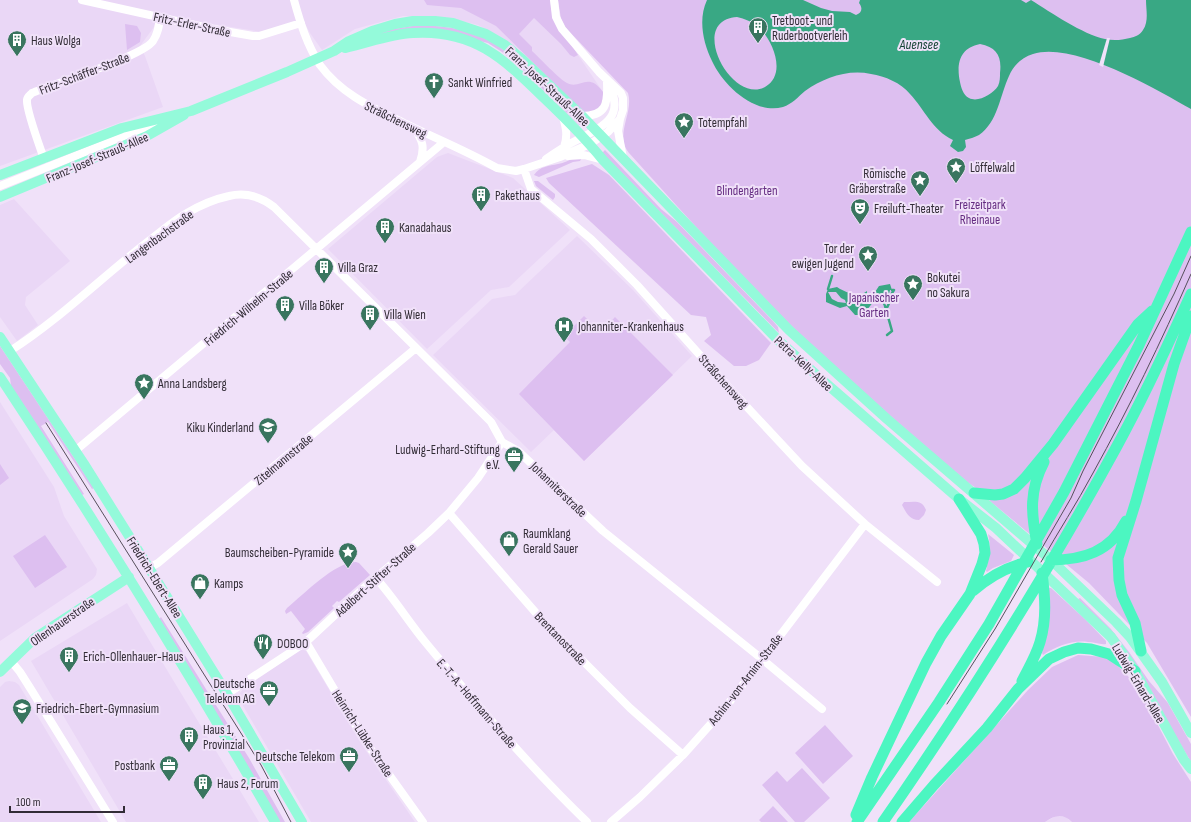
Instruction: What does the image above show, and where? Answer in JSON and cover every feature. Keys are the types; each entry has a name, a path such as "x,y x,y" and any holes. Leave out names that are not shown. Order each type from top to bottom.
{"highway":[{"path":"857,822 935,708 989,624 1064,492 1139,345 1191,232"},
{"path":"882,822 930,754 1006,637 1083,508 1118,445 1162,357 1191,294"},
{"path":"974,493 995,495 1003,494 1014,489 1025,478 1053,444 1129,339 1138,324 1156,306"},
{"path":"1140,651 1135,623 1122,595 1118,580 1118,558 1136,501 1174,364 1191,316"},
{"path":"1038,549 1032,522 1032,496 1036,478 1053,444"},
{"path":"959,499 981,534 984,544 982,564 970,594"},
{"path":"853,822 872,777 926,663 941,636 970,594 985,580 1001,570 1014,566 1071,560 1086,556 1102,548 1110,542 1122,528 1136,501"},
{"path":"1018,689 1036,654 1044,623 1045,600 1041,564"},
{"path":"902,822 987,728 1018,689 1049,659 1064,652 1078,648 1109,654 1135,671"}],"main road":[{"name":"Franz-Josef-Strauß-Allee","path":"0,197 147,136 191,111 334,51 361,35 395,24 413,21 453,23 486,34 505,45 522,59 599,134"},
{"name":"Franz-Josef-Strauß-Allee","path":"334,51 387,37 413,32 438,33 459,38 484,47 504,60 586,141"},
{"name":"Franz-Josef-Strauß-Allee","path":"0,175 122,128 191,111"},
{"name":"Petra-Kelly-Allee","path":"599,134 789,330 887,419 1038,549"},
{"name":"Petra-Kelly-Allee","path":"586,141 779,341 959,499 1041,564"},
{"name":"Friedrich-Ebert-Allee","path":"0,337 75,451 149,568 227,694 302,822"},
{"name":"Friedrich-Ebert-Allee","path":"0,377 187,672 275,822"},
{"name":"Ludwig-Erhard-Allee","path":"1038,549 1041,564 1111,637 1135,671 1184,760 1191,769"},
{"name":"Ludwig-Erhard-Allee","path":"1041,564 1116,622 1140,651 1162,682 1191,733"},
{"name":"Ollenhauerstraße","path":"0,672 40,634 128,577"}],"street":[{"name":"Fritz-Erler-Straße","path":"82,0 160,18 253,36 259,36 301,23"},
{"name":"Sträßchensweg","path":"294,0 310,47 327,74 355,98 376,110 497,168 516,171 560,157 586,141"},
{"path":"554,0 556,17 562,30 607,80 617,88 623,98 619,140 623,158"},
{"name":"Fritz-Schäffer-Straße","path":"44,158 30,118 26,101 28,97 38,91 137,53 153,41 159,29 160,18"},
{"path":"582,116 594,115 603,110 607,101 607,80"},
{"path":"599,134 615,107 614,94 607,80"},
{"name":"Franz-Josef-Strauß-Allee","path":"0,186 191,111"},
{"path":"563,117 566,130 566,141 564,147"},
{"path":"586,141 599,134 608,132 620,119"},
{"path":"414,128 423,146 420,162"},
{"name":"Sträßchensweg","path":"536,165 564,147 586,141"},
{"name":"Friedrich-Wilhelm-Straße","path":"75,451 444,142"},
{"path":"560,157 584,155 603,160"},
{"name":"Sträßchensweg","path":"524,169 531,189 601,249 637,285 802,466 865,524 937,582"},
{"name":"Langenbachstraße","path":"10,351 32,336 186,213 211,202 229,196 242,194 257,197 266,201 274,207 316,249"},
{"path":"316,249 491,422 502,442"},
{"name":"Zitelmannstraße","path":"149,568 158,563 416,348"},
{"name":"Adalbert-Stifter-Straße","path":"227,694 306,642 375,578 449,513 478,478 502,442"},
{"name":"Johanniterstraße","path":"502,442 518,451 620,546 762,659 822,709"},
{"name":"Brentanostraße","path":"449,513 543,621 630,708 683,755"},
{"name":"Achim-von-Arnim-Straße","path":"610,822 640,797 683,755 725,708 865,524"},
{"name":"E.-T.-A.-Hoffmann-Straße","path":"375,578 479,707 533,767 587,822"},
{"name":"Heinrich-Lübke-Straße","path":"306,642 365,741 423,822"},
{"path":"11,660 32,691 113,822"}],"shaded area":[{"path":"0,0 550,0 553,18 603,92 583,112 519,50 504,39 478,25 449,18 403,16 355,29 322,50 303,20 262,32 157,15 154,27 140,46 163,107 0,166"},
{"path":"448,153 513,178 570,230 509,287 491,290 427,349 328,249 437,157"},
{"path":"14,199 70,261 26,297 25,305 38,325 17,341 0,317 0,205"},
{"name":"Johanniter-Krankenhaus","path":"577,236 633,290 692,356 584,461 554,430 531,452 433,355 492,299 515,295"},
{"path":"0,402 54,487 64,516 97,569 96,575 93,579 0,641"},
{"path":"127,603 259,822 126,822 31,661"},
{"path":"301,649 306,651 362,745 415,822 311,822 239,699 240,693 244,688"},
{"name":"Friedrich-Ebert-Gymnasium","path":"5,682 15,682 19,685 101,822 0,822 0,687"},
{"path":"1058,815 1064,816 1072,822 1045,822"}],"green space":[{"path":"424,0 550,0 553,18 578,55 574,57 570,55 561,44 534,18 519,34 532,47 532,51 567,83 572,85 588,82 598,86 603,92 604,103 596,112 583,112 496,26 461,8 427,5"},
{"name":"Freizeitpark Rheinaue","path":"558,0 1191,0 1191,717 1147,643 1089,583 967,482 827,360 739,273 629,153 623,139 629,108 628,93 565,27 561,19"},
{"path":"125,24 137,26 141,33 140,42 127,50"},
{"path":"418,25 441,26 458,29 486,39 506,51 524,66 583,123 579,125 522,69 502,52 488,43 463,35 363,38 388,30"},
{"path":"605,150 661,209 677,222 773,321 778,327 779,333 602,153"},
{"path":"574,158 582,158 580,161 573,162 539,177 534,175 542,168"},
{"path":"592,164 609,175 771,343 759,360 746,366 734,366 704,341 711,335 706,317 691,315 549,183 546,178"},
{"path":"534,181 538,181 555,194 553,200 536,186"},
{"path":"584,316 601,332 615,317 673,375 584,461 519,394 570,342 564,336"},
{"path":"0,346 94,488 92,489 48,422 41,426 84,494 82,495 11,386 10,378 0,364"},
{"path":"0,464 9,478 0,485"},
{"path":"904,502 917,502 922,504 926,510 924,515 919,520 913,519 906,513 902,505"},
{"path":"988,534 1014,555 1011,561 987,572 990,545"},
{"path":"45,535 67,567 35,588 13,556"},
{"path":"348,563 359,563 370,575 339,602 337,601 332,606 334,608 308,632 303,634 302,633 305,629 291,611 286,614 285,611 287,608 329,573"},
{"path":"1048,588 1051,588 1086,620 1106,641 1106,644 1090,642 1070,643 1059,646 1043,655 1042,653 1047,632"},
{"path":"1080,598 1111,629 1149,681 1168,703 1191,744 1191,762 1177,738 1078,599"},
{"path":"161,617 249,758 285,822 280,822 159,619"},
{"path":"1078,655 1105,657 1116,664 1138,687 1173,754 1191,782 1191,822 1072,822 1065,817 1059,816 1045,822 909,822 1028,690 1052,667"},
{"path":"825,725 853,756 823,784 795,753"},
{"path":"802,768 830,798 804,822 795,822 762,785 777,771 787,782"},
{"path":"773,806 788,822 761,822 759,820"}],"water":[{"name":"Auensee","path":"707,0 803,0 821,8 832,11 850,12 856,15 860,13 861,10 859,3 860,0 1021,0 1026,3 1031,0 1087,33 1105,39 1115,40 1134,37 1142,32 1147,19 1146,0 1191,0 1191,109 1136,79 1092,60 1070,54 1050,52 1033,54 1018,62 1011,72 998,108 985,130 979,135 965,140 966,147 963,151 958,152 950,146 953,140 934,125 906,90 887,78 876,75 853,73 836,76 812,86 792,102 783,107 761,107 751,102 732,88 717,70 712,61 704,39 702,23 704,7","holes":["737,17 748,20 757,26 763,32 772,47 777,65 776,74 772,81 765,87 752,89 739,84 728,74 720,60 715,45 716,32 722,22","980,44 986,45 997,54 1000,62 1000,80 996,89 989,95 981,99 973,99 967,97 962,88 959,75 959,63 961,57 968,49"]},
{"path":"890,284 892,290 890,290 889,294 886,296 886,304 884,306 880,299 874,301 863,315 855,315 847,306 840,308 826,302 826,294 828,289 837,287 858,297 867,291 867,295 873,295 879,286","holes":["828,292 836,292 845,300 846,303 838,302 832,299"]}],"pier":[{"path":"1107,38 1110,38 1103,67 1099,65"}],"waterway":[{"path":"828,289 832,276"},
{"path":"886,310 890,301 893,299 892,293 894,290 892,290"},
{"path":"885,306 892,331 887,335"}],"tram line":[{"path":"947,704 995,629 1071,498 1083,471 1174,294 1191,256"},
{"path":"1041,562 1087,484 1119,424 1156,350 1191,274"},
{"path":"46,423 261,765 291,822"}],"place":[{"name":"Tretboot- und Ruderbootverleih","path":"758,44"},
{"name":"Haus Wolga","path":"17,57"},
{"name":"Sankt Winfried","path":"434,99"},
{"name":"Totempfahl","path":"684,139"},
{"name":"Löffelwald","path":"956,184"},
{"name":"Römische Gräberstraße","path":"920,197"},
{"name":"Pakethaus","path":"481,212"},
{"name":"Freiluft-Theater","path":"860,225"},
{"name":"Kanadahaus","path":"385,244"},
{"name":"Tor der ewigen Jugend","path":"868,272"},
{"name":"Villa Graz","path":"324,284"},
{"name":"Bokutei no Sakura","path":"913,301"},
{"name":"Villa Böker","path":"285,322"},
{"name":"Villa Wien","path":"370,331"},
{"name":"Johanniter-Krankenhaus","path":"564,343"},
{"name":"Anna Landsberg","path":"144,400"},
{"name":"Kiku Kinderland","path":"268,444"},
{"name":"Ludwig-Erhard-Stiftung e.V.","path":"514,473"},
{"name":"Raumklang Gerald Sauer","path":"509,557"},
{"name":"Baumscheiben-Pyramide","path":"348,569"},
{"name":"Kamps","path":"200,600"},
{"name":"DOBOO","path":"263,660"},
{"name":"Erich-Ollenhauer-Haus","path":"69,673"},
{"name":"Deutsche Telekom AG","path":"269,707"},
{"name":"Friedrich-Ebert-Gymnasium","path":"22,725"},
{"name":"Haus 1, Provinzial","path":"189,753"},
{"name":"Deutsche Telekom","path":"349,773"},
{"name":"Postbank","path":"169,782"},
{"name":"Haus 2, Forum","path":"203,800"}],"park label":[{"name":"Blindengarten","path":"747,190"},
{"name":"Japanischer Garten","path":"874,304"}]}
